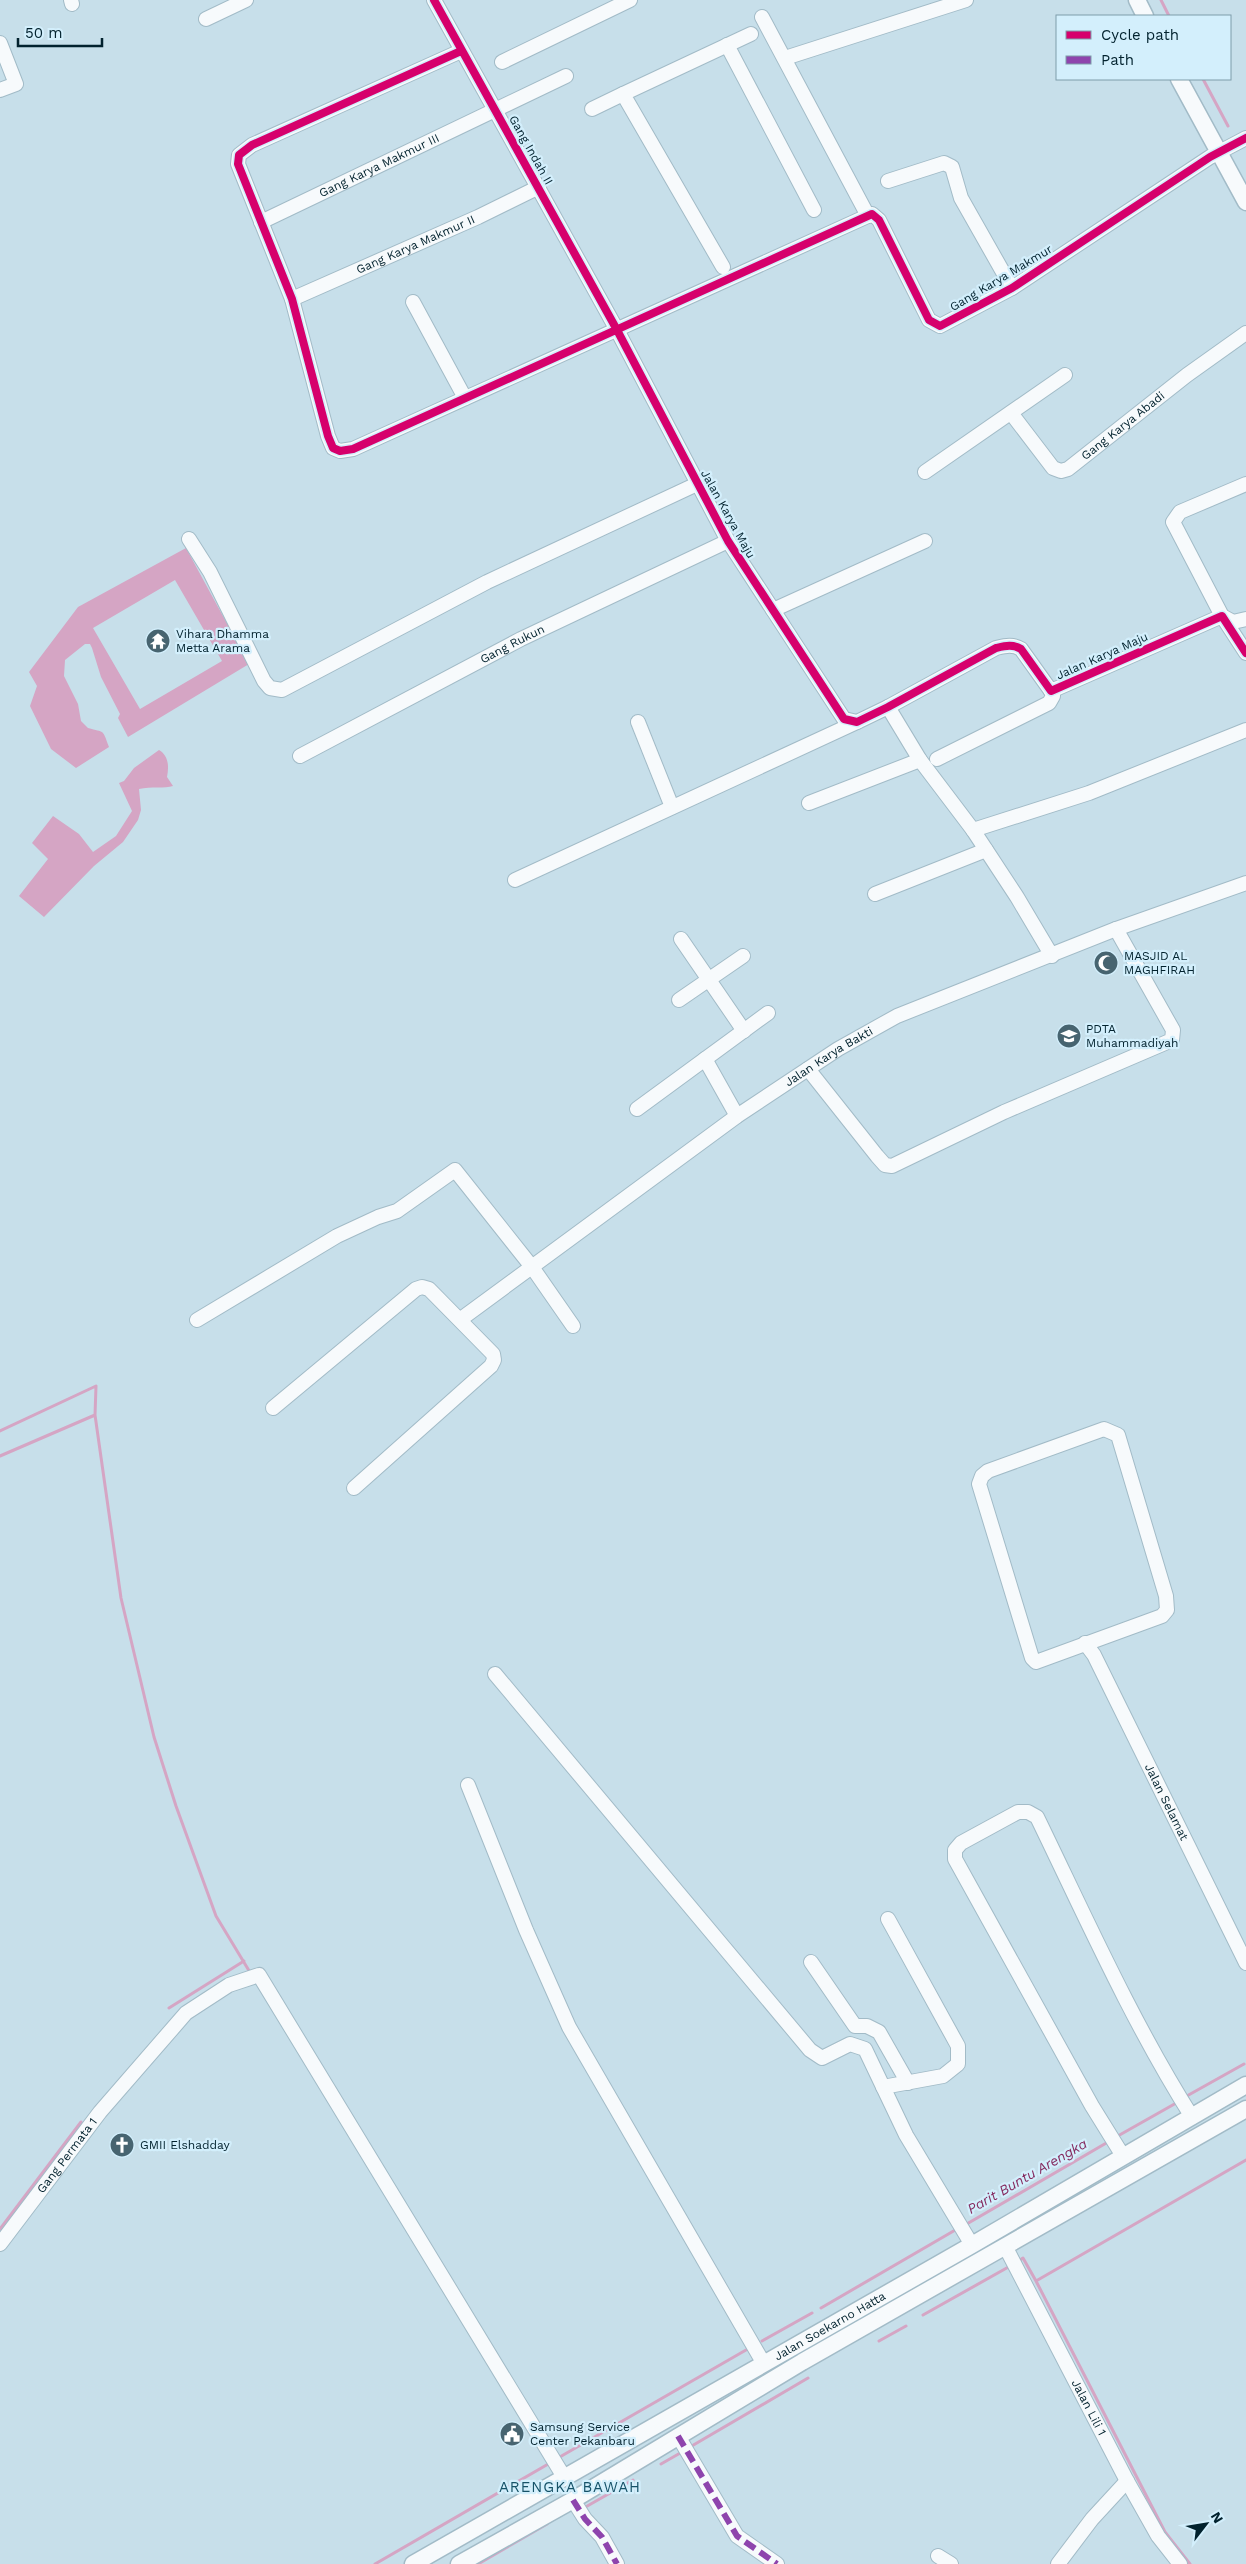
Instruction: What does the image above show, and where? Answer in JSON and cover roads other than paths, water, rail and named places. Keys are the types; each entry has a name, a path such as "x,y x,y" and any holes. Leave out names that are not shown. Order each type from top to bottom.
{"main road":[{"path":"1137,0 1144,15"},
{"path":"1180,80 1246,202"},
{"path":"1240,2088 1246,2108"},
{"name":"Jalan Soekarno Hatta","path":"413,2564 972,2245 1116,2145 1184,2106 1240,2088"},
{"name":"Jalan Soekarno Hatta","path":"459,2564 575,2504 802,2362 1011,2257 1246,2108"}],"street":[{"path":"206,18 246,0"},
{"name":"Gang Indah II","path":"434,0 496,108 606,312"},
{"path":"502,62 630,0"},
{"path":"785,58 966,0"},
{"path":"461,50 244,150 239,155 238,164 292,299 333,448 340,451 353,449 868,216 762,17"},
{"path":"592,109 750,34"},
{"path":"0,43 16,84 0,90"},
{"path":"726,45 814,210"},
{"name":"Gang Karya Makmur III","path":"261,222 566,76"},
{"path":"623,94 723,267"},
{"name":"Gang Karya Makmur","path":"868,216 872,214 879,220 929,320 935,325 940,326 1012,288 1219,153 1246,138"},
{"path":"888,181 944,163 952,166 961,198 1012,288"},
{"name":"Gang Karya Makmur II","path":"292,299 478,217 539,187"},
{"path":"413,302 464,398"},
{"name":"Jalan Karya Maju","path":"606,312 728,541 773,610 850,720"},
{"name":"Gang Karya Abadi","path":"1011,413 1053,468 1061,471 1068,469 1188,375 1246,333"},
{"path":"924,472 1065,375"},
{"path":"189,539 210,572 264,681 270,688 276,691 282,690 487,582 698,484"},
{"path":"1246,484 1180,512 1173,522 1222,616 1246,653"},
{"name":"Gang Rukun","path":"300,756 513,644 728,541"},
{"path":"773,610 926,541"},
{"path":"1222,616 1233,622 1246,619"},
{"name":"Jalan Karya Maju","path":"515,880 672,807 850,720 888,708 996,648 1016,646 1021,649 1052,693 1222,616"},
{"path":"937,759 1050,703 1052,693"},
{"path":"888,708 920,760 973,830 1052,956"},
{"path":"638,722 672,807"},
{"path":"973,830 1089,793 1246,730"},
{"path":"809,803 920,760"},
{"path":"875,894 986,850"},
{"name":"Jalan Karya Bakti","path":"461,1319 737,1116 808,1069 897,1016 1116,929 1246,883"},
{"path":"808,1069 877,1156 885,1165 892,1166 1004,1112 1172,1040 1173,1030 1116,929"},
{"path":"681,939 744,1031"},
{"path":"679,1000 743,956"},
{"path":"637,1109 768,1013"},
{"path":"705,1059 737,1116"},
{"path":"197,1320 337,1236 378,1217 397,1211 454,1170 532,1267 573,1326"},
{"path":"273,1408 416,1289 422,1287 429,1289 461,1319 493,1354 494,1360 491,1366 354,1488"},
{"path":"1104,1429 1118,1435 1167,1604 1167,1610 1162,1616 1085,1643 1043,1661 1036,1662 1032,1658 979,1484 982,1476 988,1471 1104,1429"},
{"name":"Jalan Selamat","path":"1085,1643 1094,1655 1246,1963"},
{"path":"495,1674 810,2050 822,2058 850,2044 861,2046 865,2049 906,2135 972,2245"},
{"path":"468,1784 526,1930 569,2027 764,2364"},
{"path":"1116,2145 955,1858 955,1850 961,1843 1018,1812 1028,1812 1037,1817 1113,1975 1184,2106"},
{"path":"883,2087 943,2076 958,2064 958,2046 888,1919"},
{"path":"811,1962 855,2026 867,2026 879,2032 908,2083"},
{"name":"Gang Permata 1","path":"0,2244 100,2112 186,2013 229,1986 254,1977 564,2477"},
{"name":"Jalan Lili 1","path":"1011,2257 1127,2480 1158,2536 1180,2564"},
{"path":"680,2439 688,2456 737,2536 777,2564"},
{"path":"1058,2564 1092,2519 1127,2480"},
{"path":"575,2504 602,2537 617,2564"},
{"path":"938,2556 951,2564"}],"waterway":[{"path":"1161,0 1168,15"},
{"path":"1204,80 1228,126"},
{"path":"0,1431 96,1386 95,1415 121,1598 154,1737 176,1806 216,1916 251,1974"},
{"path":"0,1456 95,1415"},
{"path":"169,2008 244,1961"},
{"name":"Parit Buntu Arengka","path":"1185,2097 1244,2064"},
{"name":"Parit Buntu Arengka","path":"1116,2137 1178,2102"},
{"path":"0,2229 81,2122"},
{"name":"Parit Buntu Arengka","path":"965,2225 1108,2142"},
{"name":"Parit Buntu Arengka","path":"1017,2262 1023,2258 1036,2281 1246,2160"},
{"name":"Parit Buntu Arengka","path":"821,2308 957,2229"},
{"name":"Parit Buntu Arengka","path":"923,2315 1012,2265"},
{"path":"1036,2281 1165,2532 1190,2564"},
{"name":"Parit Buntu Arengka","path":"762,2341 812,2313"},
{"name":"Parit Buntu Arengka","path":"879,2341 906,2326"},
{"name":"Parit Buntu Arengka","path":"558,2458 746,2350"},
{"name":"Parit Buntu Arengka","path":"690,2447 808,2378"},
{"name":"Parit Buntu Arengka","path":"661,2464 682,2452"},
{"name":"Parit Buntu Arengka","path":"375,2564 550,2463"},
{"name":"Parit Buntu Arengka","path":"582,2509 633,2480"},
{"name":"Parit Buntu Arengka","path":"478,2564 547,2524"}],"place":[{"name":"Vihara Dhamma Metta Arama","path":"158,641"},
{"name":"MASJID AL MAGHFIRAH","path":"1106,963"},
{"name":"PDTA Muhammadiyah","path":"1069,1036"},
{"name":"GMII Elshadday","path":"122,2145"},
{"name":"Samsung Service Center Pekanbaru","path":"512,2434"}],"district":[{"name":"ARENGKA BAWAH","path":"570,2487"}]}
